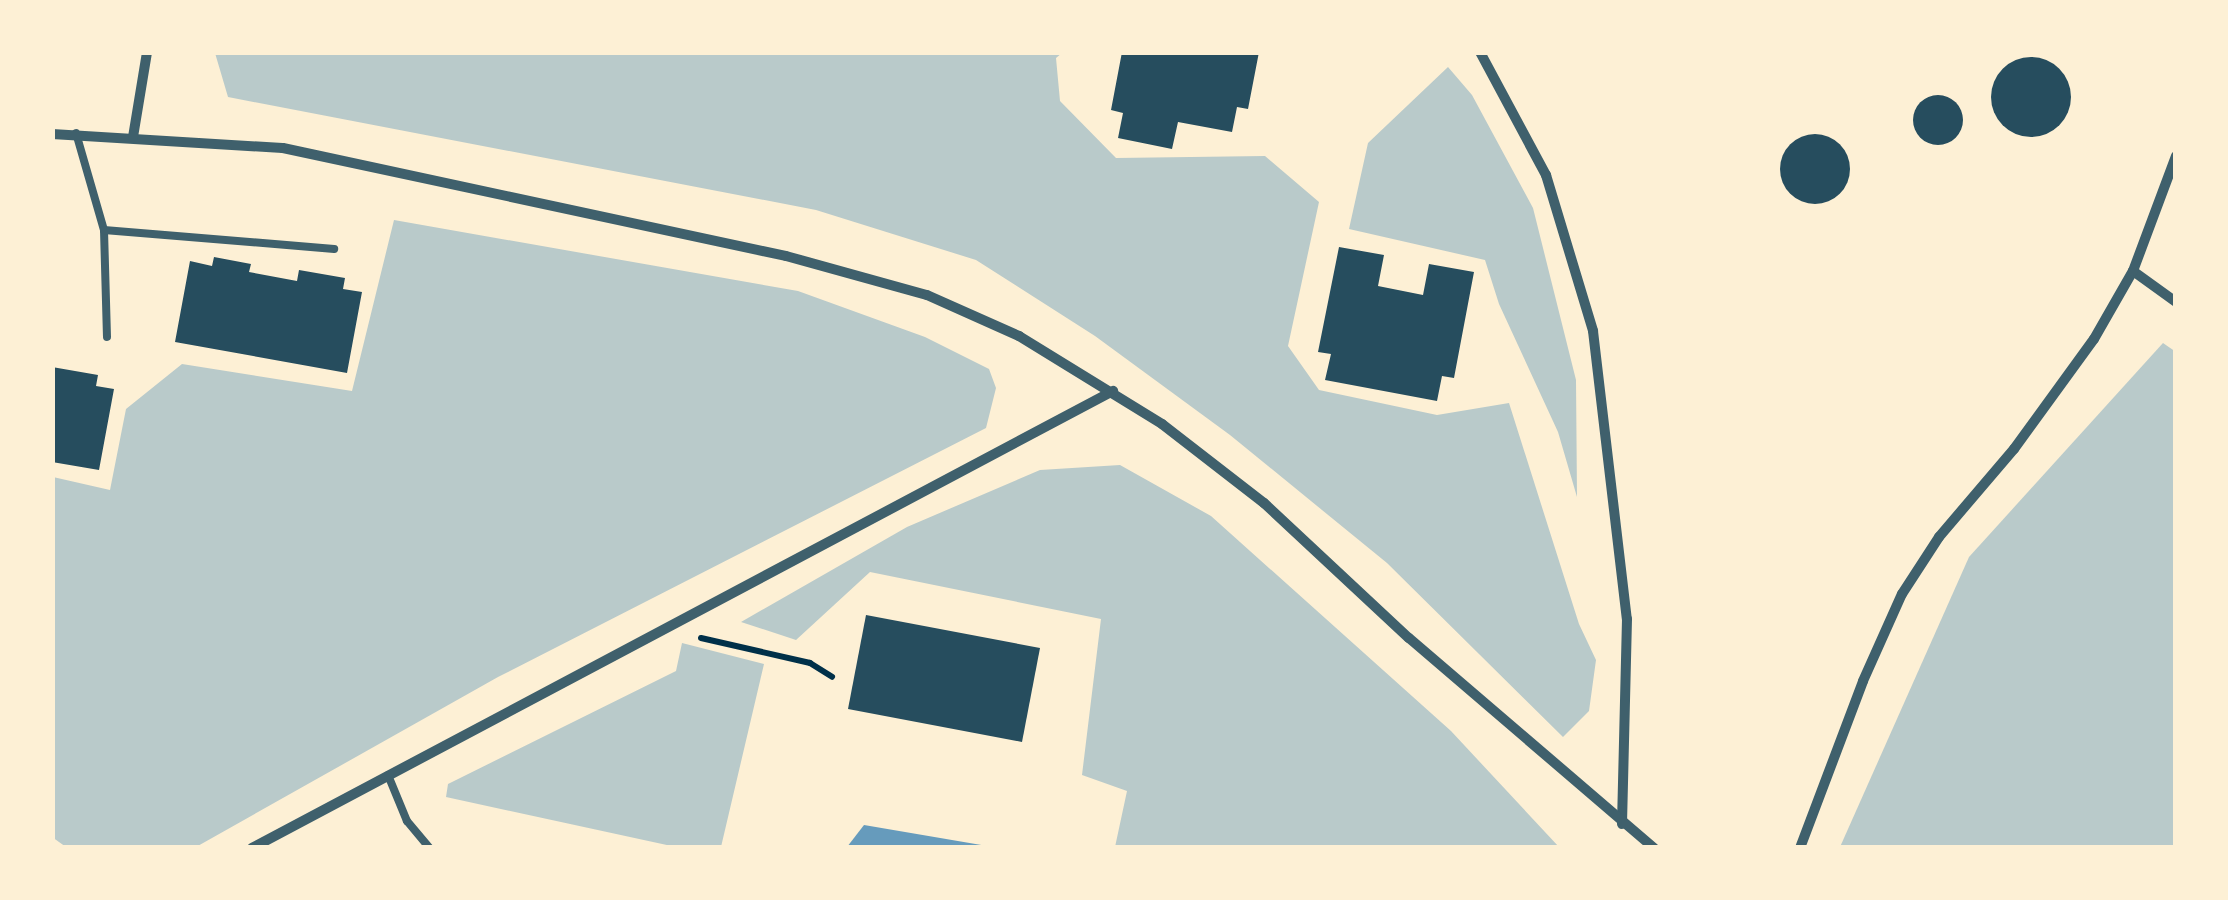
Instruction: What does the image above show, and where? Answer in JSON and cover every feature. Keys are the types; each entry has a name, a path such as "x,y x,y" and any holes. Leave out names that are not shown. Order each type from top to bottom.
{"street":[{"path":"132,138 147,52"},
{"path":"1480,52 1546,175 1593,331 1627,619 1622,824"},
{"path":"52,134 282,148 786,256 926,295 1019,336 1114,391 1264,503 1409,638 1654,848"},
{"path":"1800,848 1856,699 1902,594 1948,525 2066,382 2134,270 2176,156"},
{"path":"2134,270 2176,302"},
{"path":"252,848 1114,391"}],"lane":[{"path":"76,133 104,230 107,337"},
{"path":"104,230 334,249"},
{"path":"388,776 407,821 430,848"}],"path":[{"path":"662,630 810,662 832,677"}],"shaded area":[{"path":"215,53 1062,53 1056,58 1060,101 1116,158 1265,156 1319,202 1288,346 1319,390 1437,415 1509,403 1579,624 1596,660 1589,711 1563,737 1387,563 1230,435 1095,336 976,260 816,210 228,97"},
{"path":"1448,67 1472,95 1533,208 1576,380 1577,497 1558,432 1499,304 1485,260 1349,229 1368,143"},
{"path":"394,220 798,291 925,337 989,369 996,388 986,428 498,677 196,847 66,847 52,837 53,477 110,490 126,409 182,364 352,391"},
{"path":"2163,343 2176,352 2175,847 1840,847 1969,557"},
{"path":"1120,465 1211,516 1451,731 1559,847 1115,847 1127,791 1082,775 1101,619 870,572 796,640 741,622 907,527 1040,470"},
{"path":"682,643 764,664 721,847 676,847 446,797 448,784 676,671"}],"water":[{"path":"864,825 993,847 847,847"}],"building":[{"path":"1122,52 1259,52 1248,109 1237,107 1232,132 1178,122 1172,149 1118,138 1123,113 1111,110"},
{"path":"2023,57 2039,57 2053,63 2065,75 2071,97 2065,119 2053,131 2039,137 2023,137 2009,131 1997,119 1991,105 1991,89 1997,75 2009,63"},
{"path":"1938,95 1956,102 1963,120 1956,138 1938,145 1920,138 1913,120 1920,102"},
{"path":"1815,134 1840,144 1850,169 1840,194 1815,204 1790,194 1780,169 1790,144"},
{"path":"1339,247 1384,255 1378,286 1423,295 1429,264 1474,272 1454,378 1442,376 1437,401 1325,380 1331,354 1318,352"},
{"path":"214,257 251,264 249,272 297,281 299,270 345,278 343,289 362,292 347,373 175,342 190,261 212,266"},
{"path":"52,367 98,375 96,386 114,389 99,470 52,462"},
{"path":"866,615 1040,648 1022,742 848,709"}]}
